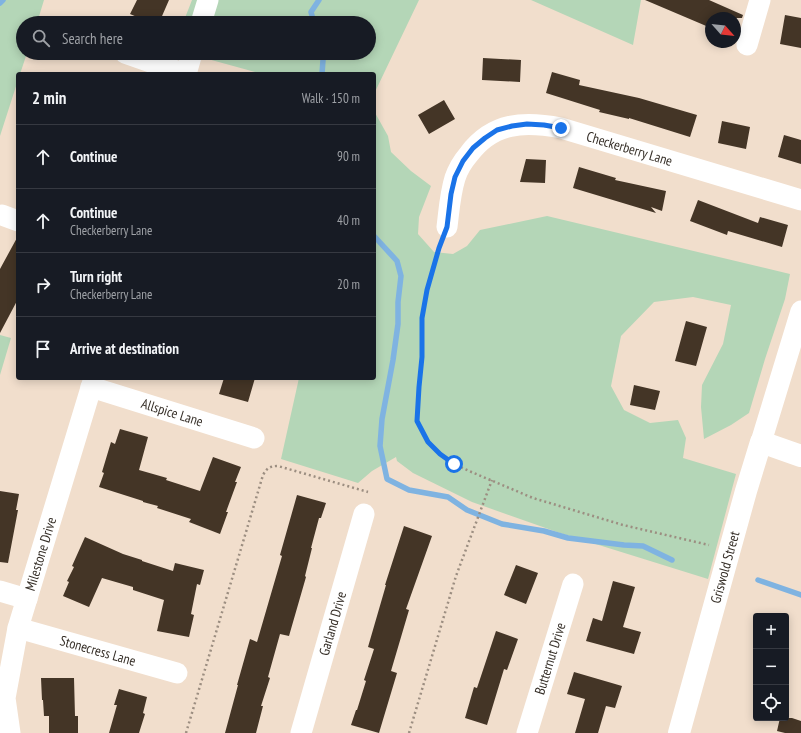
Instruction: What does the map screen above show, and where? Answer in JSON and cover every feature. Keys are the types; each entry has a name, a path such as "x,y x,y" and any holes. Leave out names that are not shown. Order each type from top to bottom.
{"main road":[{"path":"761,442 801,456"},
{"name":"Griswold Street","path":"679,733 761,442"}],"street":[{"path":"203,16 208,0"},
{"path":"747,45 760,0"},
{"path":"145,60 180,72"},
{"path":"187,72 190,60"},
{"name":"Checkerberry Lane","path":"447,227 451,194 455,177 463,161 473,148 497,130 527,124 561,128 801,200"},
{"path":"761,442 801,312"},
{"name":"Allspice Lane","path":"93,382 254,438"},
{"name":"Milestone Drive","path":"10,733 5,698 18,628 93,382"},
{"name":"Garland Drive","path":"301,733 364,514"},
{"name":"Butternut Drive","path":"527,733 573,584"},
{"path":"0,591 27,599"},
{"name":"Stonecress Lane","path":"18,628 177,673"}],"path":[{"path":"447,227 429,283 422,318 422,357 417,421 428,442 440,454 454,464 534,498 623,525 709,545"},
{"path":"186,733 266,469 271,466 278,466 368,492"},
{"path":"409,733 456,576 492,480"}],"green space":[{"path":"0,0 44,0 39,16 16,16 16,60 25,60 21,72 16,72 16,86 0,136"},
{"path":"192,0 419,0 376,90 376,72 255,72 211,60 376,60 376,16 186,16"},
{"path":"531,0 641,0 633,45"},
{"path":"376,115 388,136 391,152 411,171 431,186 419,217 418,234 434,252 453,254 467,246 480,230 547,216 790,274 785,299 749,413 731,425 704,439 701,407 702,385 723,344 731,305 693,297 654,302 621,336 611,386 624,410 650,423 678,420 686,438 683,458 736,474 708,579 557,532 472,502 413,473 397,461 396,457 372,471 358,483 281,459 299,380 376,380"},
{"path":"0,335 11,338 0,375"}],"building":[{"path":"137,0 169,0 162,16 135,16 130,14"},
{"path":"645,0 709,0 736,12 705,12 705,25"},
{"path":"785,15 801,18 801,48 780,44"},
{"path":"483,58 521,60 520,82 482,80"},
{"path":"552,72 580,80 579,85 639,98 697,115 690,137 629,118 599,112 600,110 546,93"},
{"path":"444,100 455,119 429,134 418,115"},
{"path":"722,121 750,127 746,149 718,143"},
{"path":"784,135 801,140 801,164 778,157"},
{"path":"526,159 546,160 545,183 520,182"},
{"path":"579,167 616,178 615,180 666,191 662,211 651,207 656,213 573,188"},
{"path":"698,200 758,223 760,217 788,225 782,247 728,231 727,235 690,221"},
{"path":"16,240 16,303 0,333 0,269"},
{"path":"686,321 707,327 696,366 675,361"},
{"path":"223,380 254,380 248,402 219,394"},
{"path":"634,385 660,391 655,410 630,405"},
{"path":"120,429 148,437 139,470 167,478 166,480 200,491 213,457 241,467 235,482 237,482 220,534 189,522 191,519 157,508 158,506 99,487 104,473 102,472 111,442 115,444"},
{"path":"0,491 19,494 16,510 18,510 8,563 0,562"},
{"path":"297,495 326,503 321,518 319,518 311,548 306,577 289,636 280,634 268,677 270,678 261,706 263,706 256,733 225,733 250,639 257,642 282,556 280,555"},
{"path":"404,526 432,536 406,609 409,610 391,671 397,673 379,733 351,725 366,681 364,680 374,649 368,647 385,585"},
{"path":"85,537 123,554 173,571 175,563 204,570 200,585 197,584 191,614 194,615 189,637 157,631 164,600 133,590 133,587 102,578 89,607 63,596 69,582 67,581 74,567 72,566"},
{"path":"516,565 538,573 526,604 504,595"},
{"path":"613,581 635,587 623,627 641,632 634,654 586,641 593,618 602,621"},
{"path":"496,631 518,639 507,670 504,669 487,725 465,718 474,687 477,688"},
{"path":"574,672 622,686 615,708 606,706 598,733 575,733 585,699 567,694"},
{"path":"41,678 74,678 75,716 78,716 78,733 49,733 49,716 44,716"},
{"path":"119,689 147,697 143,713 145,714 139,733 109,733 117,705 114,705"},
{"path":"789,718 792,718 801,721 801,733 785,733 777,731 779,721 789,721"}],"waterway":[{"path":"0,3 3,0"},
{"path":"312,16 311,12 319,0"},
{"path":"322,72 323,60"},
{"path":"376,238 397,261 401,276 398,302 398,324 382,419 380,446 387,479 409,490 448,497 467,510 502,524 544,531 568,538 643,546 672,560"},
{"path":"758,580 801,595"}],"route":[{"path":"454,464 440,454 428,442 417,421 422,357 422,318 427,290 439,248 447,227 451,194 455,177 463,161 473,148 497,130 527,124 561,128"}]}
